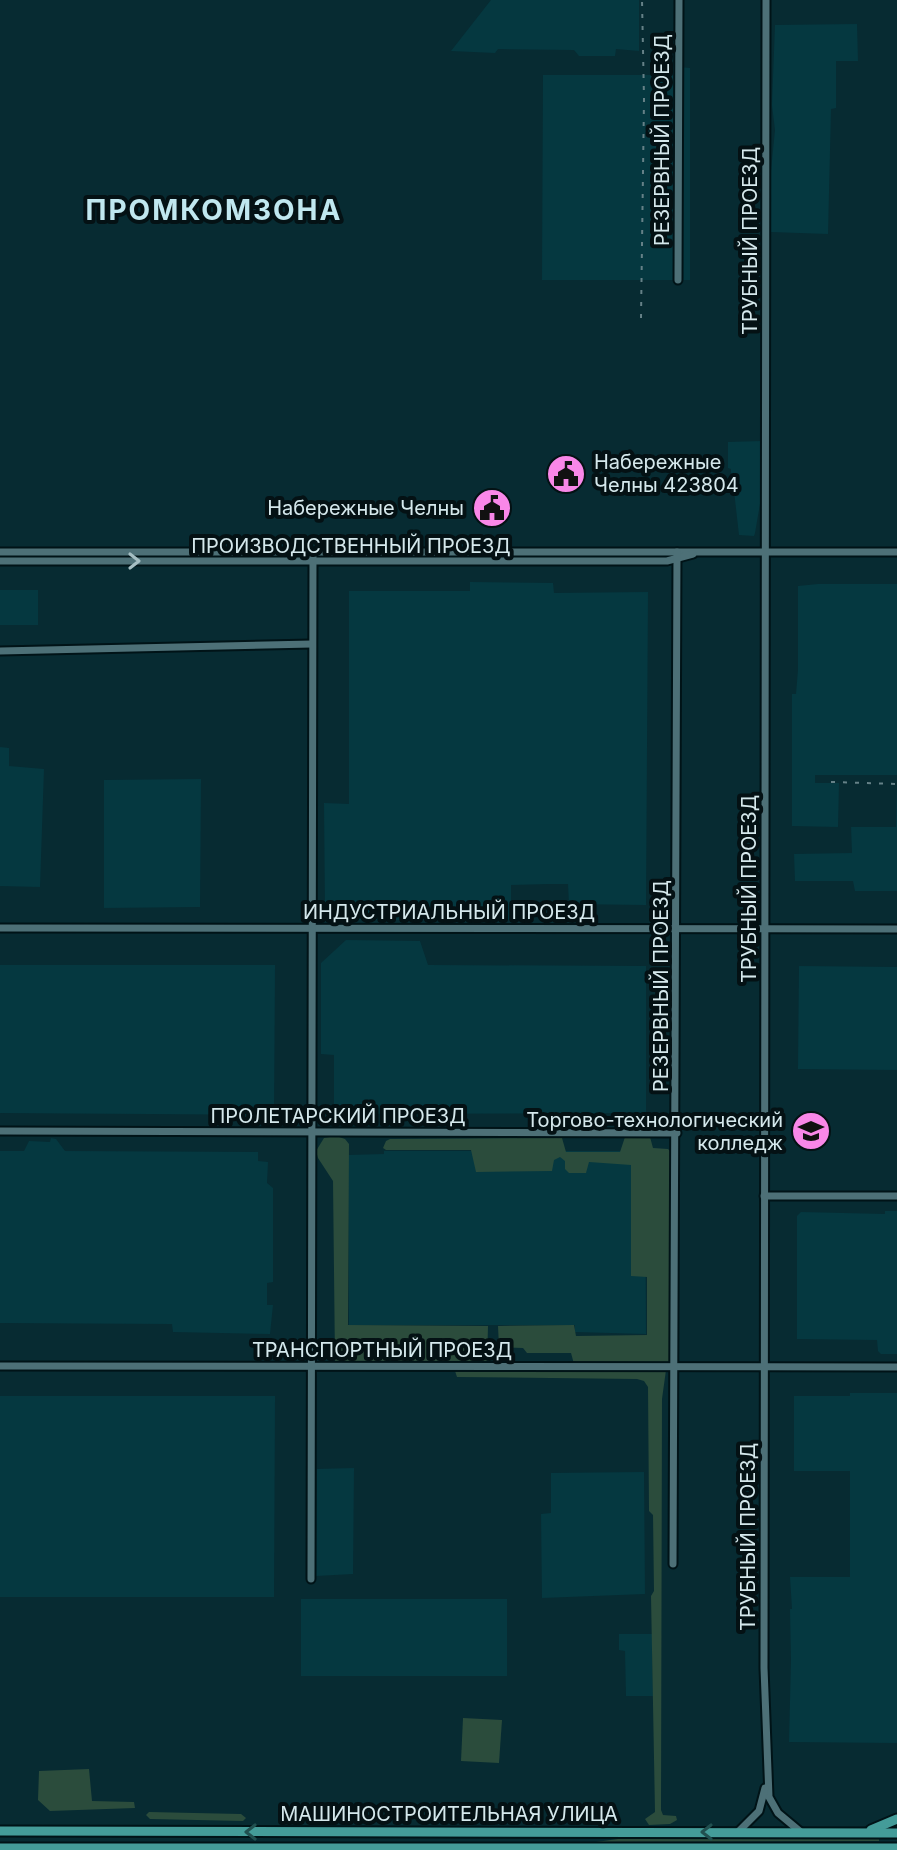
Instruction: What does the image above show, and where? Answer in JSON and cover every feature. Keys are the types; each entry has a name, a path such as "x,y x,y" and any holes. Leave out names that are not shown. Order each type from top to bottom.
{"main road":[{"path":"862,1833 897,1819"},
{"name":"МАШИНОСТРОИТЕЛЬНАЯ УЛИЦА","path":"0,1831 893,1833"},
{"path":"161,1848 178,1839 162,1832"},
{"path":"209,1832 194,1838 212,1848"},
{"path":"525,1832 537,1840 526,1848"},
{"path":"573,1832 562,1835 559,1840 573,1848"},
{"path":"893,1833 880,1840 893,1848"},
{"name":"МАШИНОСТРОИТЕЛЬНАЯ УЛИЦА","path":"0,1848 893,1848"}],"street":[{"name":"РЕЗЕРВНЫЙ ПРОЕЗД","path":"678,280 680,0"},
{"name":"ТРУБНЫЙ ПРОЕЗД","path":"766,0 764,1621 767,1778"},
{"name":"ПРОИЗВОДСТВЕННЫЙ ПРОЕЗД","path":"0,552 557,552 677,555 701,552 897,552"},
{"path":"311,1579 313,552"},
{"path":"557,552 557,561"},
{"name":"ПРОИЗВОДСТВЕННЫЙ ПРОЕЗД","path":"0,561 667,561 677,555"},
{"name":"РЕЗЕРВНЫЙ ПРОЕЗД","path":"673,1564 677,555"},
{"path":"0,651 312,644"},
{"name":"ИНДУСТРИАЛЬНЫЙ ПРОЕЗД","path":"0,928 897,929"},
{"name":"ПРОЛЕТАРСКИЙ ПРОЕЗД","path":"0,1131 677,1133"},
{"path":"764,1196 897,1196"},
{"name":"ТРАНСПОРТНЫЙ ПРОЕЗД","path":"0,1366 897,1367"},
{"path":"738,1832 759,1811 767,1778"},
{"path":"767,1778 769,1797 778,1813 802,1833"}],"shaded area":[{"path":"491,0 639,0 639,51 616,49 615,56 579,56 574,50 451,51"},
{"path":"857,24 858,61 836,61 836,108 831,109 828,234 771,232 775,25"},
{"path":"669,66 690,68 690,280 542,280 543,75 667,75"},
{"path":"762,441 761,498 755,533 754,536 739,535 734,491 731,491 731,469 728,468 728,442"},
{"path":"470,582 553,583 554,593 648,592 646,905 569,904 568,884 549,884 511,885 511,918 508,920 336,920 325,912 324,803 349,804 349,591 470,591"},
{"path":"897,584 897,775 815,775 815,783 839,783 838,827 792,826 792,694 796,694 798,670 798,586"},
{"path":"0,590 38,590 38,625 0,625"},
{"path":"0,747 9,748 9,766 44,769 40,887 0,886"},
{"path":"201,779 200,907 104,908 104,780"},
{"path":"897,785 897,891 855,891 853,881 795,881 794,854 852,853 851,827 896,827"},
{"path":"346,940 420,941 428,965 646,966 646,1113 334,1114 334,1055 321,1054 321,963"},
{"path":"0,965 275,965 274,1115 0,1113"},
{"path":"799,966 897,967 897,1070 798,1069"},
{"path":"51,1138 56,1139 65,1151 258,1152 258,1161 268,1162 267,1183 273,1188 273,1282 267,1283 267,1305 273,1305 270,1334 173,1332 172,1324 0,1323 0,1151 24,1151 29,1141 50,1142"},
{"path":"384,1151 645,1151 646,1334 575,1332 575,1325 349,1325 348,1155 384,1154"},
{"path":"885,1211 897,1211 897,1354 881,1354 877,1340 797,1339 797,1216 801,1212 885,1214"},
{"path":"850,1393 897,1393 897,1743 789,1742 790,1577 850,1577 850,1471 794,1471 794,1396 850,1396"},
{"path":"0,1396 275,1396 274,1597 0,1597"},
{"path":"354,1468 353,1574 316,1576 317,1469"},
{"path":"644,1472 645,1594 542,1598 541,1514 551,1513 551,1473"},
{"path":"301,1599 507,1599 507,1676 301,1676"},
{"path":"619,1634 652,1634 653,1696 626,1696 625,1651 619,1650"}],"green space":[{"path":"336,1136 349,1144 348,1325 488,1326 487,1364 335,1362 333,1181 316,1151 324,1138"},
{"path":"625,1137 650,1137 653,1148 671,1152 671,1360 666,1364 574,1364 571,1353 527,1353 523,1348 499,1347 498,1326 574,1325 576,1336 647,1335 647,1277 631,1276 631,1165 589,1162 586,1173 569,1173 560,1157 554,1160 552,1171 476,1172 471,1150 386,1150 383,1148 386,1141 562,1138 566,1152 620,1152"},
{"path":"457,1368 666,1370 662,1399 661,1810 663,1815 676,1816 677,1820 670,1824 649,1825 645,1819 655,1812 651,1596 654,1591 653,1515 649,1511 648,1387 644,1381 637,1379 457,1377"},
{"path":"463,1718 502,1720 499,1763 461,1761"},
{"path":"89,1769 92,1801 134,1802 135,1808 50,1811 38,1800 39,1771"},
{"path":"149,1812 241,1814 246,1818 243,1821 150,1819 146,1815"},
{"path":"618,1839 879,1839 879,1841 596,1842"}],"railway":[{"path":"641,318 642,0"},
{"path":"831,782 897,784"}],"place":[{"name":"Набережные Челны 423804","path":"566,474"},
{"name":"Набережные Челны","path":"492,508"},
{"name":"Торгово-технологический колледж","path":"811,1131"}],"district":[{"name":"ПРОМКОМЗОНА","path":"214,210"}]}
